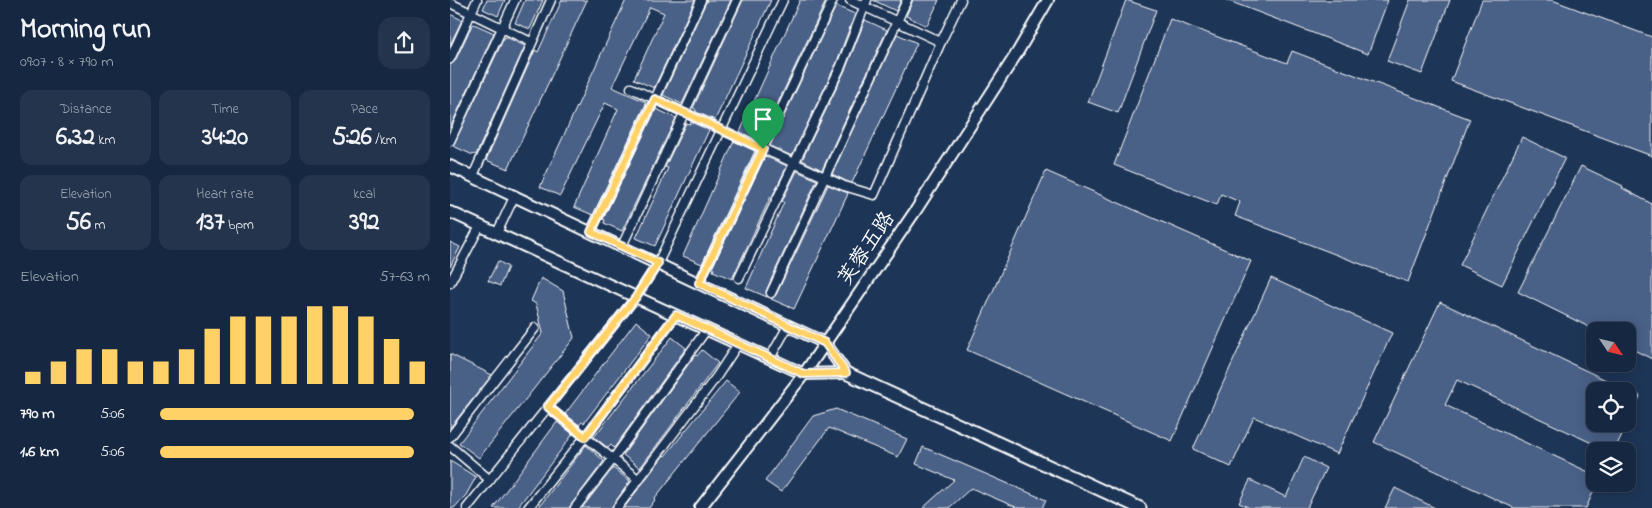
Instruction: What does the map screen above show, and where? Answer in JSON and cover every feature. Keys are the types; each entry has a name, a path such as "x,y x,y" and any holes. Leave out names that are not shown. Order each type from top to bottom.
{"main road":[{"path":"846,373 1140,508"}],"street":[{"path":"450,59 477,0"},
{"path":"450,141 515,0"},
{"path":"473,176 551,0"},
{"path":"591,232 701,0"},
{"path":"622,246 737,0"},
{"path":"468,508 636,297 658,263 783,0"},
{"path":"699,283 833,0"},
{"path":"850,0 866,3 897,22 941,42"},
{"path":"771,293 906,0"},
{"path":"631,88 844,186 874,194 961,0"},
{"name":"芙蓉五路","path":"700,508 804,374 926,194 1017,53 1048,0"},
{"path":"450,3 532,42"},
{"path":"739,278 841,66 866,3"},
{"path":"450,166 515,195 825,343 846,373"},
{"path":"497,234 515,195"},
{"path":"450,212 804,374 846,373"},
{"path":"450,283 480,226"},
{"path":"528,508 585,437 676,315"},
{"path":"770,358 788,326"},
{"path":"450,437 535,328"},
{"path":"574,508 613,459 707,330"},
{"path":"617,508 717,376 738,344"},
{"path":"548,407 639,480"},
{"path":"450,446 490,480"}],"building":[{"path":"487,0 505,0 498,16 483,9"},
{"path":"525,0 543,0 530,29 515,23"},
{"path":"562,0 587,0 508,169 486,160 535,50 538,52"},
{"path":"626,0 695,0 654,88 634,79 664,13 650,7 612,87 646,102 646,104 593,215 574,207 618,109 605,103 560,196 540,187"},
{"path":"707,0 731,0 682,104 663,95"},
{"path":"743,0 771,0 715,120 696,112 693,108"},
{"path":"800,0 826,1 760,141 740,132"},
{"path":"873,0 901,0 896,11"},
{"path":"913,0 939,0 927,26 906,16"},
{"path":"1126,0 1156,10 1118,113 1088,102"},
{"path":"1226,0 1388,0 1368,54"},
{"path":"1410,0 1450,0 1422,74 1387,61"},
{"path":"1482,0 1552,0 1652,37 1652,156 1451,81"},
{"path":"836,6 855,14 836,64 792,156 770,146"},
{"path":"450,14 462,20 450,45"},
{"path":"1170,19 1287,63 1292,51 1470,119 1408,282 1235,216 1240,202 1221,194 1217,205 1114,165"},
{"path":"865,20 887,30 822,170 802,160 846,68"},
{"path":"474,24 494,33 450,128 450,65 455,61"},
{"path":"897,34 917,43 852,183 832,174"},
{"path":"506,37 525,46 476,155 473,155 453,146"},
{"path":"656,109 676,118 622,231 604,223 605,220 603,219"},
{"path":"691,122 709,130 655,246 636,238 668,168 665,167 686,123 690,124"},
{"path":"1522,137 1565,158 1502,285 1460,265"},
{"path":"734,141 755,151 702,264 683,256"},
{"path":"765,156 787,166 732,279 713,271 714,269 712,268"},
{"path":"1581,166 1623,186 1622,188 1652,204 1652,359 1636,351 1636,322 1586,322 1586,326 1518,292"},
{"path":"797,171 817,180 766,291 767,297 746,288 784,202 782,201"},
{"path":"1046,171 1251,261 1172,441 967,350"},
{"path":"828,185 848,193 794,309 771,299 776,295"},
{"path":"450,242 460,247 450,267"},
{"path":"498,261 508,267 500,286 488,281"},
{"path":"541,278 563,291 574,338 479,458 459,443 543,333 536,304 531,301"},
{"path":"1271,278 1392,333 1337,454 1254,417 1231,467 1193,449"},
{"path":"1440,302 1610,382 1586,382 1586,432 1623,432 1618,442 1590,442 1457,380 1445,405 1586,471 1586,492 1593,492 1586,508 1514,508 1374,442"},
{"path":"636,321 652,334 584,423 582,422 579,425 565,414"},
{"path":"672,337 686,348 614,448 611,445 608,448 594,437"},
{"path":"702,350 718,363 640,468 623,455 695,355 697,356"},
{"path":"450,354 492,375 450,428"},
{"path":"726,381 740,392 654,499 649,508 624,508 664,455"},
{"path":"1636,394 1640,396 1636,405"},
{"path":"836,409 907,439 898,457 829,428 781,492 765,481 813,416"},
{"path":"557,422 573,434 517,508 493,508"},
{"path":"586,445 604,461 569,508 538,508"},
{"path":"923,447 1046,500 1042,508 1018,508 971,488 949,508 923,508 954,480 916,464"},
{"path":"1304,457 1326,468 1307,508 1250,508 1239,503 1250,480 1286,497"},
{"path":"450,461 476,477 466,495 454,508 450,508"},
{"path":"613,468 630,481 611,508 582,508"},
{"path":"1395,488 1435,508 1385,508"}],"route":[{"path":"655,99 763,149 699,283 825,343 846,373 804,374 676,315 585,437 548,407 636,297 658,263 591,232 655,99"}]}
